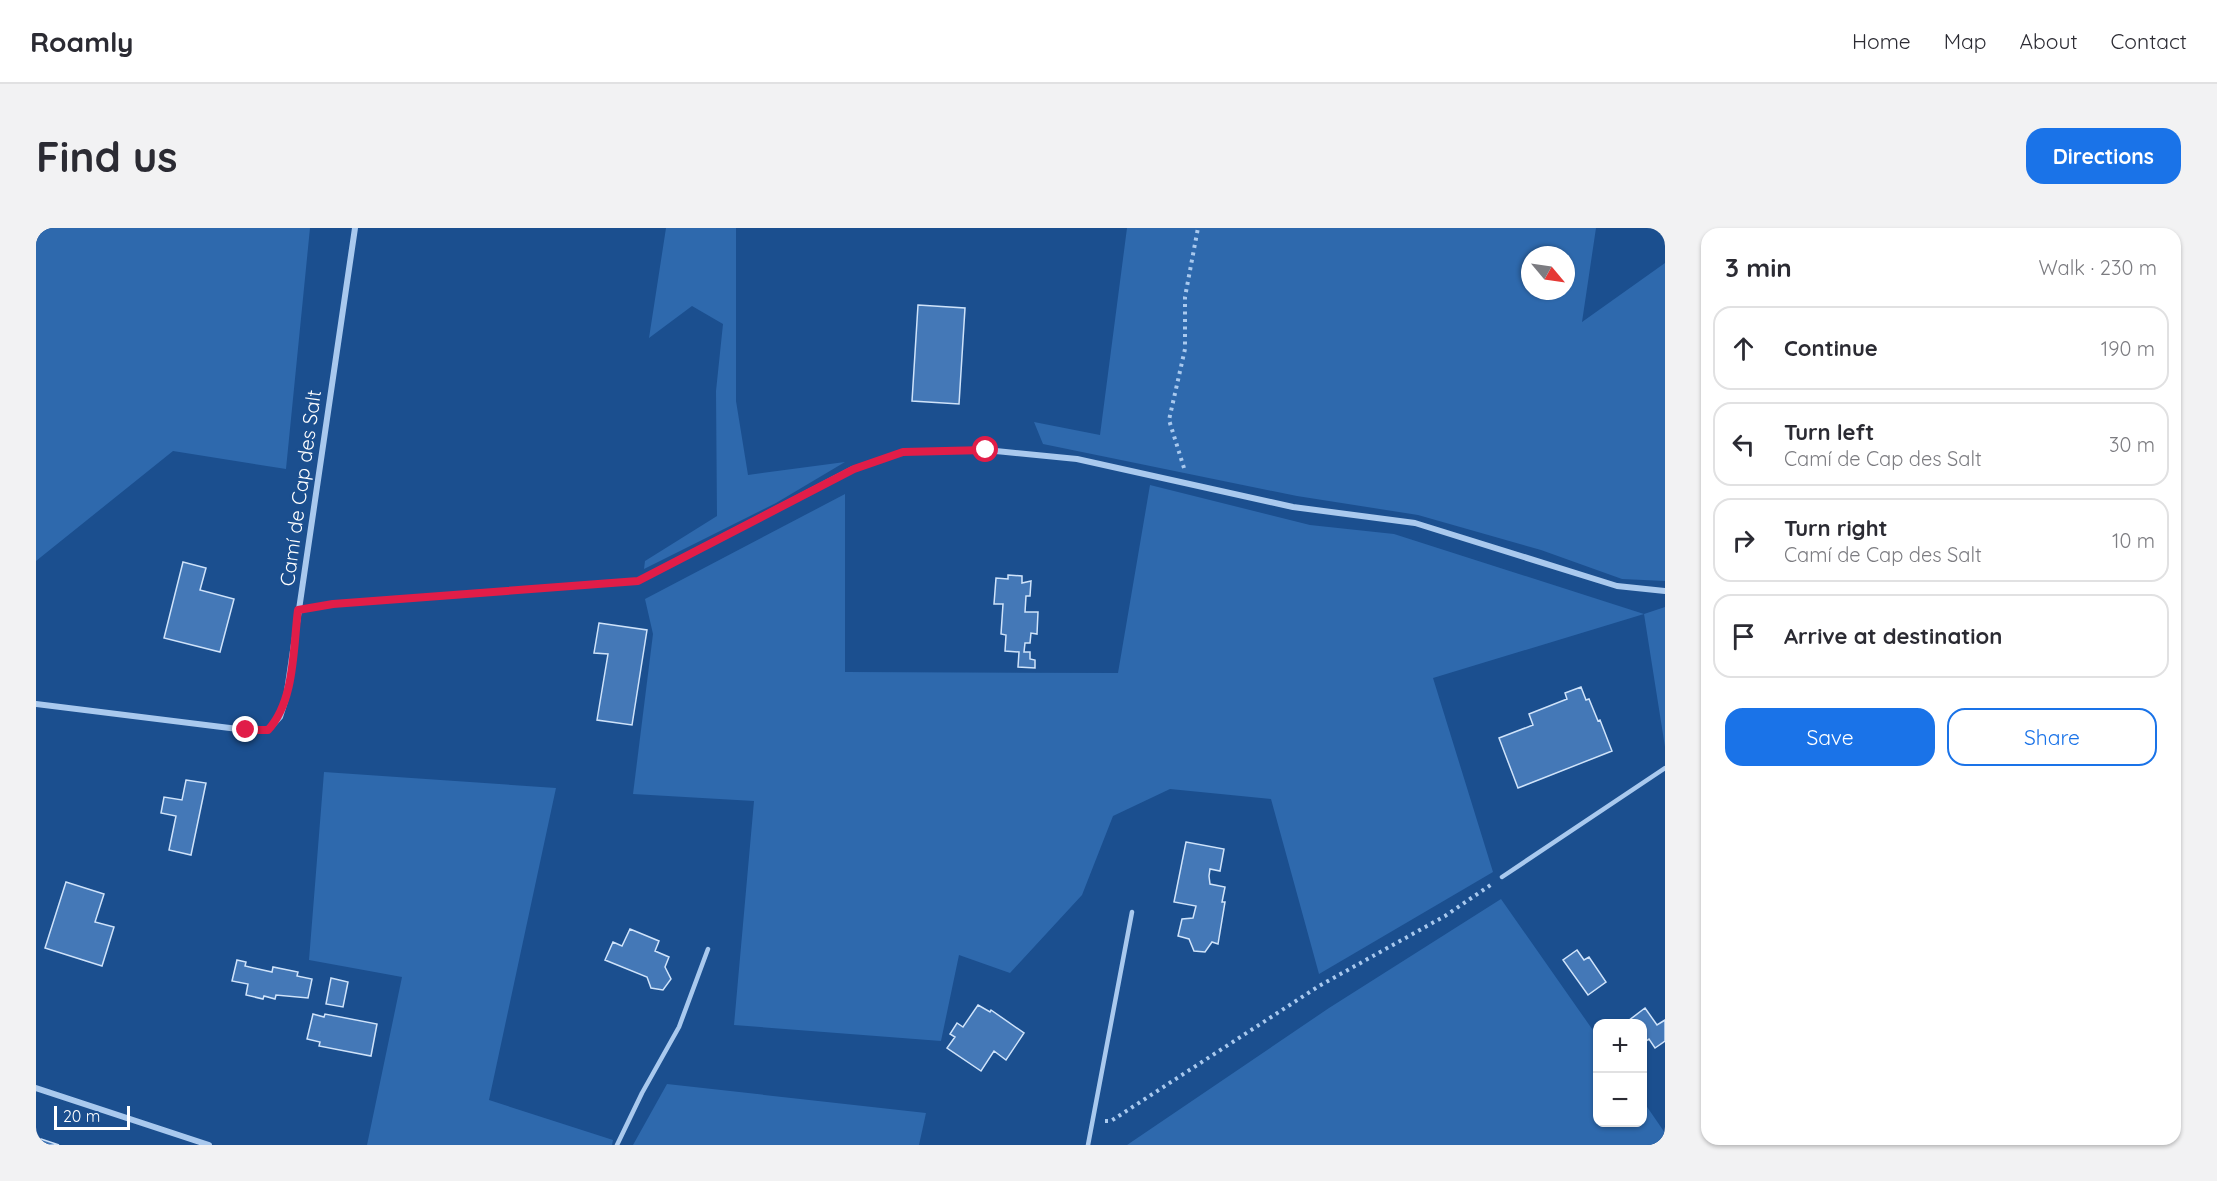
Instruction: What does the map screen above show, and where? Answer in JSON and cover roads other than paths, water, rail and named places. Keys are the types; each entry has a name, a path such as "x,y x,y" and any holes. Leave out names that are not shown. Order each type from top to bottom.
{"street":[{"name":"Camí de Cap des Salt","path":"36,704 246,730 268,730 280,717 285,698 355,228"},
{"path":"298,610 333,604 638,581 854,469 903,452 986,450 1077,459 1293,507 1415,524 1617,586 1665,591"},
{"path":"36,1088 209,1145"}],"lane":[{"path":"1503,877 1665,768"},
{"path":"1088,1145 1132,912"},
{"path":"617,1145 642,1093 679,1027 708,949"}]}
